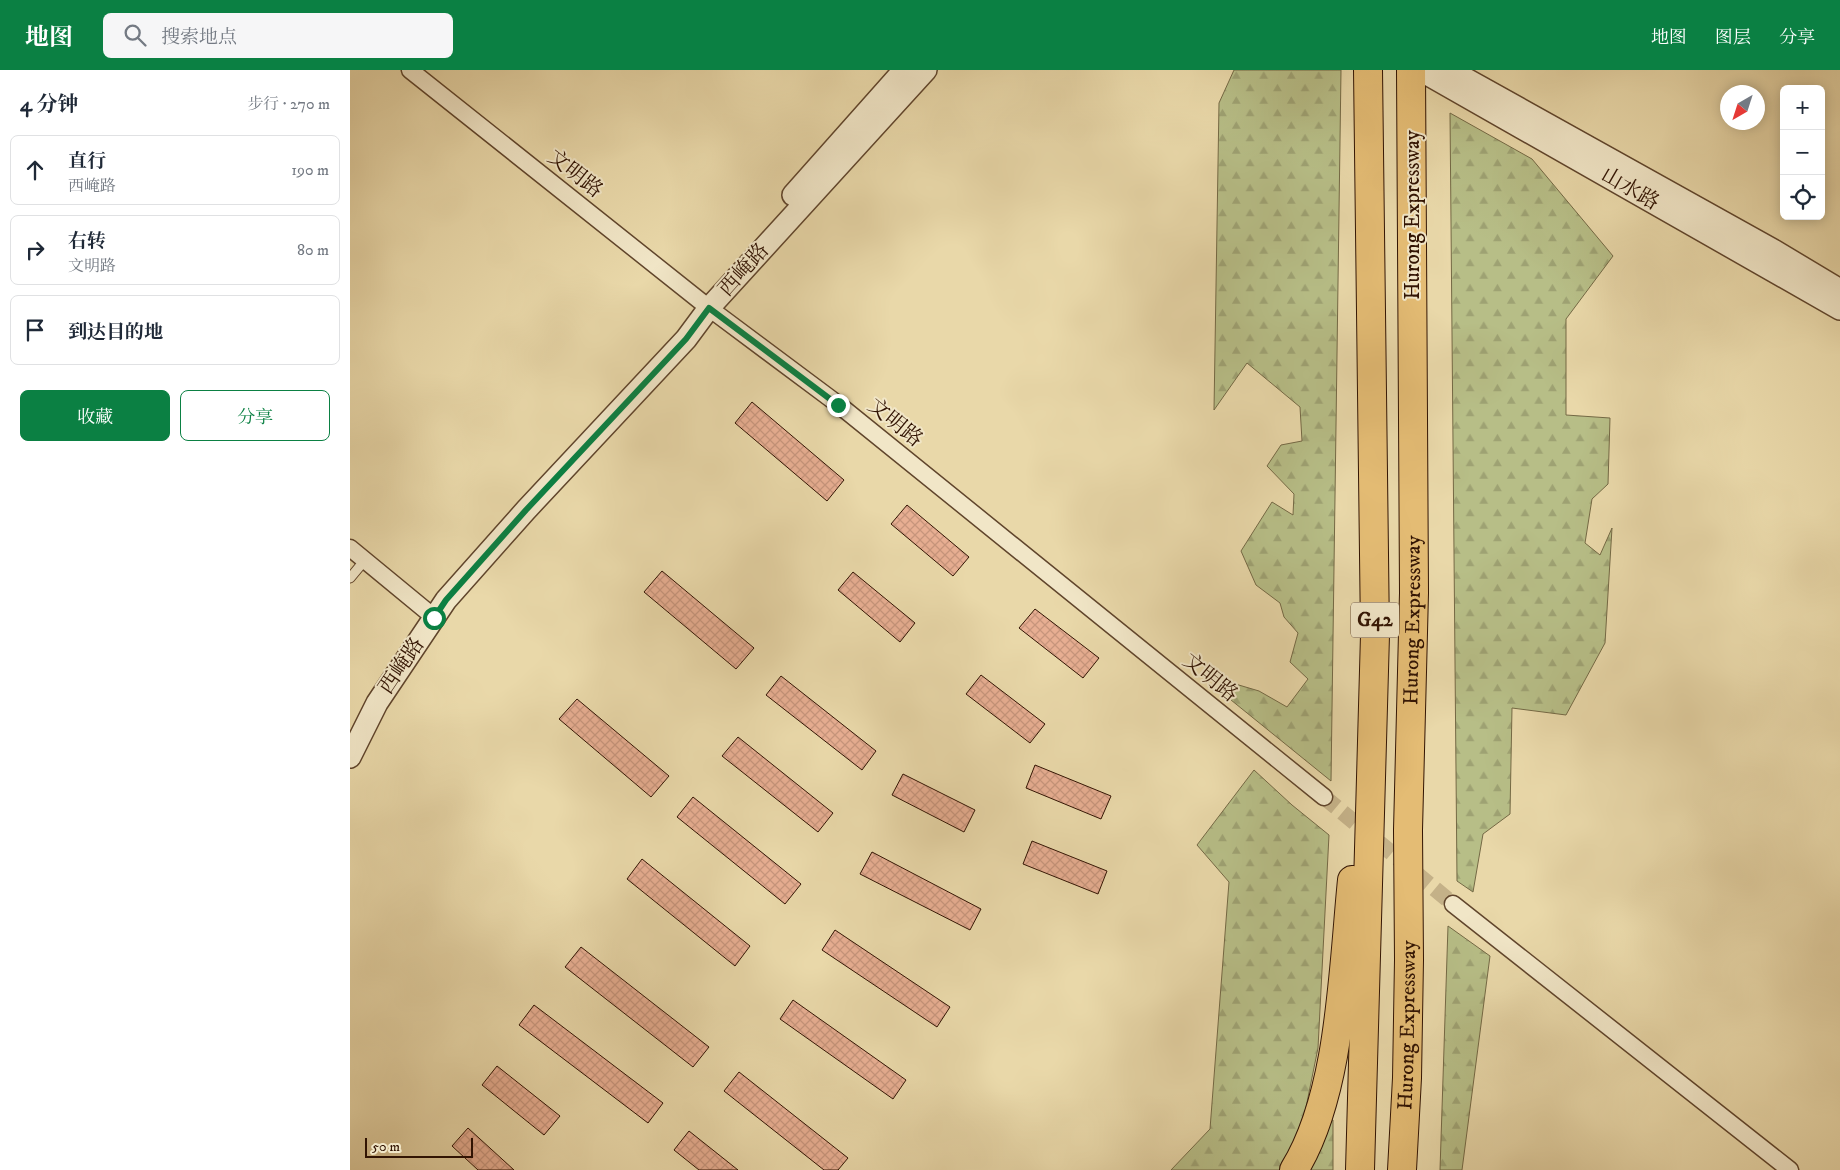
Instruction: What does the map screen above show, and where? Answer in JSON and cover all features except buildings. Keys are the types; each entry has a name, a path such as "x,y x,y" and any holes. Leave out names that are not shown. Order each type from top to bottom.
{"highway":[{"name":"Hurong Expressway","path":"1360,1170 1375,635 1368,70"},
{"name":"Hurong Expressway","path":"1402,1170 1409,960 1408,830 1414,592 1414,74"},
{"path":"1294,1170 1302,1156 1318,1116 1329,1073 1338,1018 1375,635"},
{"path":"1406,1078 1414,1170"}],"street":[{"name":"文明路","path":"410,70 704,304 838,405 1324,798"},
{"name":"西崦路","path":"704,304 904,70"},
{"name":"西崦路","path":"350,757 377,703 431,614 441,589 528,486 673,332 704,304 926,70"},
{"name":"山水路","path":"1450,70 1764,244 1840,290"},
{"name":"山水路","path":"1414,74 1840,309"},
{"path":"350,548 431,614"},
{"name":"西崦路","path":"350,734 371,696 431,614"},
{"path":"1453,904 1790,1170"}],"lane":[{"path":"350,578 365,560"}],"green space":[{"path":"1234,70 1341,70 1331,781 1231,700 1232,683 1259,691 1287,707 1308,679 1290,662 1298,633 1284,617 1280,603 1256,585 1241,551 1272,502 1293,515 1294,494 1267,466 1281,445 1302,441 1300,407 1247,363 1214,410 1219,103"},
{"path":"1450,113 1532,159 1613,256 1566,319 1566,415 1610,418 1608,484 1592,499 1585,543 1600,555 1612,528 1605,643 1566,715 1512,708 1510,814 1483,834 1473,892 1457,881"},
{"path":"1254,770 1292,805 1329,835 1318,1048 1303,1122 1280,1170 1171,1170 1210,1129 1229,882 1197,845"},
{"path":"1448,926 1490,956 1462,1170 1440,1170"},
{"path":"1327,1120 1333,1120 1333,1170 1308,1170"}],"tunnel":[{"path":"1324,797 1453,904"}],"route":[{"path":"434,618 446,600 526,510 686,339 709,308 838,405"}]}
